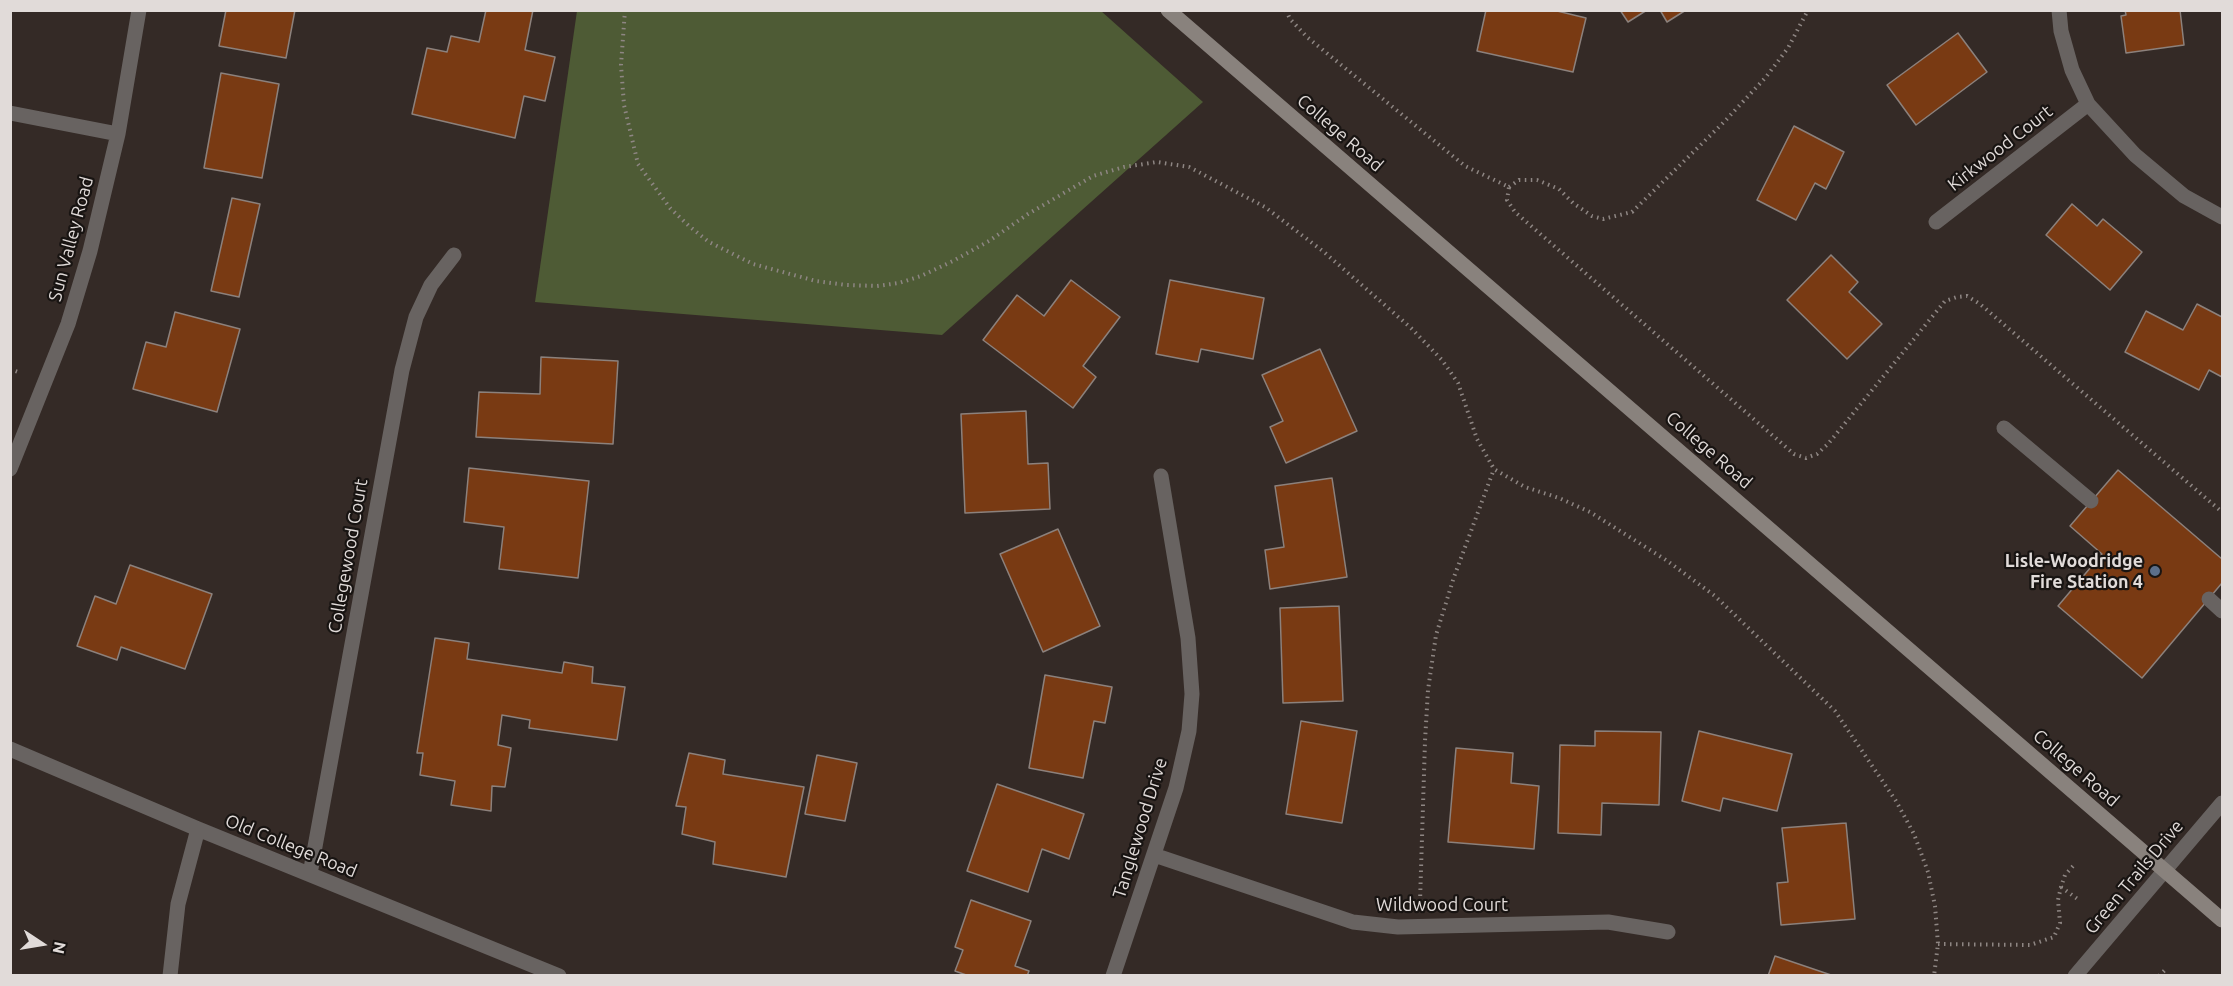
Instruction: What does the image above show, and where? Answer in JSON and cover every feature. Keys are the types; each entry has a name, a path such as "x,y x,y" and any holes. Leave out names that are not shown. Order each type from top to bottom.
{"main road":[{"name":"College Road","path":"1168,10 2223,920"}],"street":[{"name":"Sun Valley Road","path":"10,469 68,324 90,251 118,134 139,10"},
{"path":"2059,10 2061,31 2072,70 2088,104 2117,137 2151,169 2184,196 2223,217"},
{"name":"Kirkwood Court","path":"1936,222 2088,104"},
{"path":"10,113 118,134"},
{"name":"Collegewood Court","path":"310,874 402,370 417,317 431,285 454,255"},
{"path":"2004,428 2091,501"},
{"name":"Tanglewood Drive","path":"1113,975 1176,788 1189,731 1192,694 1188,638 1161,476"},
{"path":"2209,599 2223,611"},
{"name":"Old College Road","path":"10,749 198,829 559,975"},
{"name":"Green Trails Drive","path":"2075,975 2223,803"},
{"path":"170,975 178,904 198,829"},
{"name":"Wildwood Court","path":"1154,855 1353,922 1398,927 1608,922 1668,932"}],"path":[{"path":"625,10 621,65 624,105 638,164 670,208 710,242 753,264 816,281 846,285 877,286 899,283 921,276 962,256 1093,176 1124,167 1157,162 1189,167 1265,207 1324,252 1411,328 1442,360 1458,383 1478,439 1494,469 1525,487 1559,498 1590,512 1666,560 1715,597 1835,711 1896,801 1914,834 1928,872 1935,906 1938,944 1934,975"},
{"path":"1286,10 1290,19 1307,37 1465,166 1509,187"},
{"path":"1808,10 1788,48 1766,77 1724,122 1632,212 1604,219 1592,216 1573,203 1559,189 1538,180 1519,180 1509,187 1507,200 1515,212 1794,454 1806,458 1817,454 1828,444 1945,301 1967,296 1980,304 2223,512"},
{"path":"1419,927 1425,741 1428,690 1436,635 1454,577 1494,469"},
{"path":"1938,944 2030,945 2054,937 2060,923 2058,900 2061,887 2065,876 2074,865"},
{"path":"2061,887 2079,900"},
{"path":"2159,975 2165,970"}],"green space":[{"path":"577,11 1101,11 1203,102 942,335 535,302"}],"building":[{"path":"226,10 295,10 286,58 219,46"},
{"path":"486,10 533,10 525,50 555,57 545,101 524,96 515,138 412,114 427,48 447,52 451,36 479,42"},
{"path":"1486,10 1553,10 1586,18 1573,72 1477,51"},
{"path":"1620,10 1647,10 1628,22"},
{"path":"1660,10 1686,10 1667,22"},
{"path":"2125,10 2180,10 2184,45 2126,53 2121,16 2126,15"},
{"path":"1958,33 1987,72 1916,125 1887,85"},
{"path":"221,73 279,84 262,178 204,168"},
{"path":"1794,126 1844,152 1826,189 1815,183 1796,220 1757,200"},
{"path":"232,198 260,204 239,297 211,291"},
{"path":"2072,204 2097,226 2103,219 2142,252 2110,290 2046,235"},
{"path":"1831,255 1858,282 1849,292 1882,324 1847,359 1787,300"},
{"path":"1071,280 1120,317 1083,366 1096,377 1073,408 983,340 1017,295 1044,316"},
{"path":"1170,280 1264,298 1253,359 1201,349 1198,362 1156,354"},
{"path":"2197,304 2222,317 2222,377 2209,370 2199,390 2125,352 2146,311 2183,330"},
{"path":"175,312 240,329 217,412 133,389 146,342 166,347"},
{"path":"1320,349 1357,431 1286,463 1270,427 1283,421 1262,375"},
{"path":"541,357 618,361 613,444 476,437 479,392 540,394"},
{"path":"1026,411 1028,464 1048,463 1050,509 965,513 961,414"},
{"path":"469,468 589,481 578,578 499,569 504,527 464,522"},
{"name":"Lisle-Woodridge Fire Station 4","path":"2118,470 2222,559 2222,583 2142,678 2058,606 2102,554 2070,526"},
{"path":"1332,478 1347,577 1270,589 1265,550 1284,547 1275,486"},
{"path":"1058,529 1100,626 1043,652 1000,554"},
{"path":"130,565 212,594 185,669 121,647 117,660 77,646 95,596 116,604"},
{"path":"1339,606 1343,701 1283,703 1280,608"},
{"path":"435,638 469,643 467,659 562,673 564,662 593,667 592,683 625,687 617,740 529,728 530,720 502,715 498,745 511,748 505,787 492,786 491,811 451,805 455,781 420,775 423,753 417,753"},
{"path":"1045,675 1112,687 1105,723 1094,721 1083,778 1029,768"},
{"path":"1301,721 1357,731 1342,823 1286,814"},
{"path":"1595,731 1661,732 1659,805 1602,803 1601,835 1558,833 1560,745 1595,746"},
{"path":"1699,731 1792,754 1777,811 1723,798 1720,811 1682,801"},
{"path":"1456,748 1513,753 1511,783 1539,786 1534,849 1448,842"},
{"path":"689,753 725,760 723,774 804,787 786,877 713,864 715,842 682,834 686,807 676,806"},
{"path":"817,755 857,763 845,821 805,814"},
{"path":"997,784 1084,814 1069,859 1042,849 1028,892 967,871"},
{"path":"1846,823 1855,919 1781,925 1777,883 1788,882 1782,828"},
{"path":"971,900 1031,921 1015,966 1029,971 1027,976 969,976 955,971 963,950 955,947"},
{"path":"1775,956 1834,976 1768,976"}],"place":[{"name":"Lisle-Woodridge Fire Station 4","path":"2155,571"}]}
